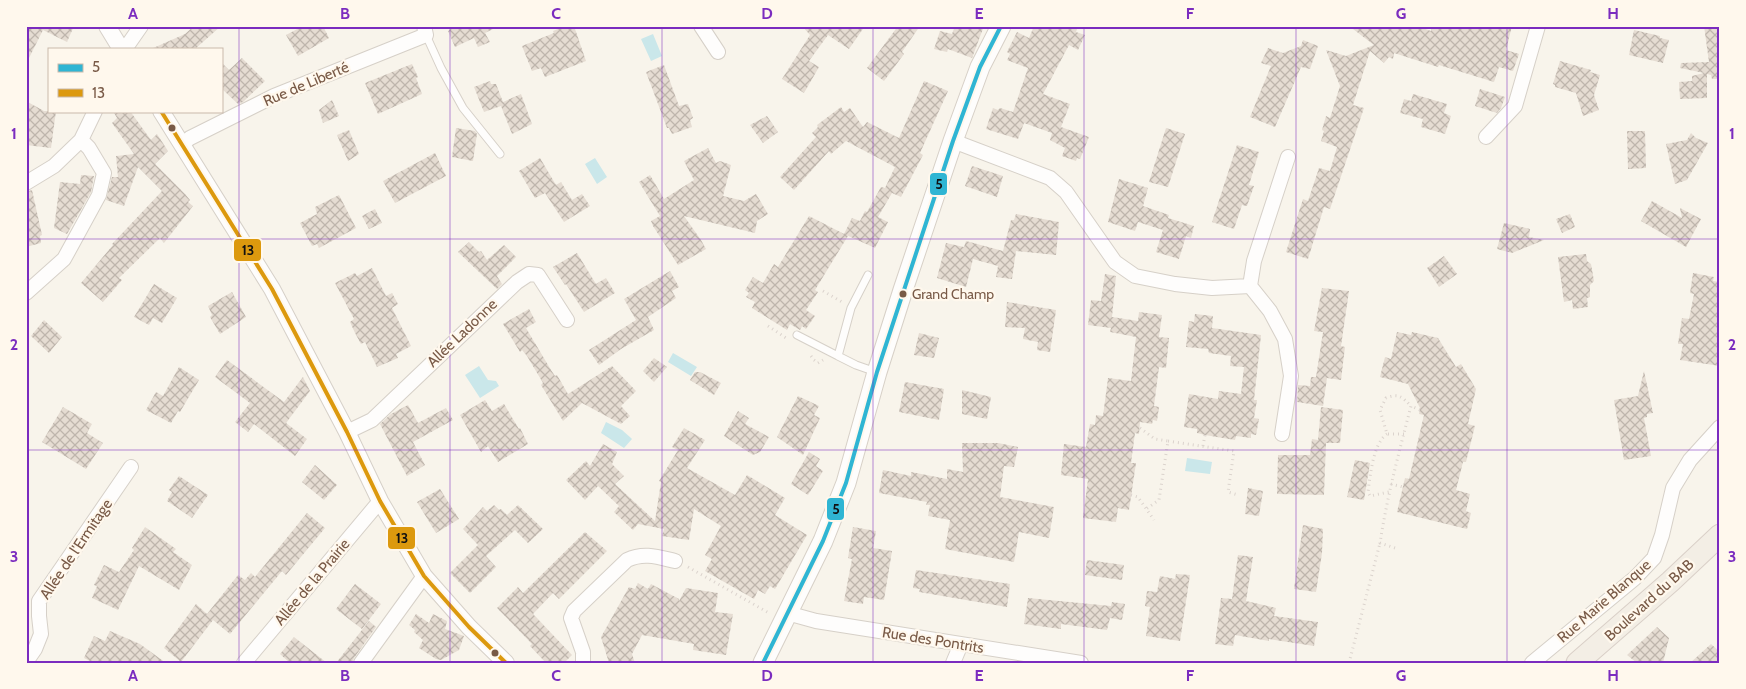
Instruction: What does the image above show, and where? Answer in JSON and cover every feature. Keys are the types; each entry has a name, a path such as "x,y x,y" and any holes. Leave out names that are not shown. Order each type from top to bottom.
{"main road":[{"path":"763,663 823,540 846,483 877,372 953,141 980,67 1001,26"},
{"name":"Boulevard du BAB","path":"1577,663 1670,582 1720,535"}],"street":[{"path":"107,26 122,48"},
{"path":"124,48 142,26"},
{"path":"701,26 718,52"},
{"path":"1486,137 1515,106 1538,26"},
{"name":"Rue de Liberté","path":"182,144 190,138 274,96 425,31"},
{"path":"26,183 54,166 81,140 95,112"},
{"path":"162,112 272,289 347,432 380,501 424,576 469,626 506,663"},
{"path":"26,293 64,259 99,195 104,173 89,148 81,140"},
{"path":"953,141 1050,178 1066,192 1114,262 1135,276 1175,284 1212,288 1250,286"},
{"path":"1282,434 1291,376 1285,339 1270,311 1250,286 1254,261 1288,157"},
{"name":"Allée Ladonne","path":"347,432 372,420 516,282 529,274 538,275 567,320"},
{"name":"Rue Marie Blanque","path":"1532,663 1635,578 1654,558 1662,535 1673,488 1690,460 1720,427"},
{"name":"Allée de l'Ermitage","path":"26,662 35,649 41,634 38,616 39,601 130,467"},
{"name":"Allée de la Prairie","path":"244,663 380,501"},
{"path":"583,663 583,652 571,618 574,611 627,560 634,556 651,555 676,562"},
{"path":"361,663 424,576"},
{"name":"Rue des Pontrits","path":"785,617 1081,663"},
{"path":"953,663 961,644"}],"lane":[{"path":"425,31 441,68 463,108 500,154"},
{"path":"838,356 851,308 868,276"},
{"path":"797,335 856,365 877,372"}],"path":[{"path":"823,291 851,308"},
{"path":"1387,434 1380,410 1386,398 1394,395 1402,397 1411,406 1420,410"},
{"path":"1350,663 1380,543 1389,492 1411,406"},
{"path":"1140,428 1155,439 1234,451 1228,492 1238,495"},
{"path":"1389,492 1370,496 1368,492 1375,455 1383,436 1387,434 1404,434"},
{"path":"1203,446 1205,435"},
{"path":"1146,509 1159,500 1168,441"},
{"path":"1391,484 1403,487"},
{"path":"1131,495 1138,497 1154,520"},
{"path":"1380,543 1395,548"},
{"path":"676,562 686,565 785,617"}],"water":[{"path":"653,34 662,56 651,61 641,39"},
{"path":"595,158 607,177 597,184 585,164"},
{"path":"673,353 697,367 691,376 668,362"},
{"path":"479,366 488,380 496,381 499,386 480,398 465,375"},
{"path":"606,422 622,430 632,439 624,448 601,433"},
{"path":"1187,458 1212,462 1210,474 1185,471"}],"building":[{"path":"26,26 74,26 67,42 43,30 26,64"},
{"path":"194,26 221,26 196,48 153,48 185,34"},
{"path":"303,26 323,26 329,38 298,56 286,35"},
{"path":"455,26 499,26 485,33 490,42 478,47 474,38 455,47 448,31"},
{"path":"565,26 574,26 586,61 545,77 541,68 532,71 522,46 554,33 553,31"},
{"path":"802,26 865,26 849,49 828,35 809,61 819,67 804,93 782,79 810,35"},
{"path":"898,26 920,26 902,52 904,54 884,81 867,68"},
{"path":"955,26 984,26 972,58 948,49 947,52 934,49 940,31 952,34"},
{"path":"1034,26 1078,26 1076,32 1085,35 1078,50 1069,45 1043,94 1070,104 1061,127 1089,137 1080,159 1077,158 1076,161 1062,156 1065,148 1050,140 1052,133 1024,123 1018,139 986,129 993,108 1013,112 1028,68 1007,60 1010,54 1007,52 1017,32 1029,38"},
{"path":"1349,26 1417,26 1431,31 1432,26 1512,26 1506,50 1519,54 1513,71 1499,67 1494,82 1394,53 1393,59 1389,57 1384,63 1370,51 1353,105 1364,108 1330,209 1324,207 1308,259 1286,252 1303,199 1308,201 1319,168 1330,171 1337,147 1321,141 1326,116 1330,118 1340,86 1326,50 1346,56 1374,45"},
{"path":"1704,26 1720,26 1720,79 1712,79 1711,75 1707,74 1707,98 1680,99 1679,82 1692,81 1692,76 1704,73 1680,68 1681,63 1709,62"},
{"path":"1634,30 1669,40 1663,63 1629,55"},
{"path":"1303,40 1318,46 1310,69 1301,67 1275,127 1250,117 1271,66 1261,63 1268,48 1283,53 1301,46"},
{"path":"242,58 265,81 243,102 238,104 222,89 222,63 229,70"},
{"path":"1560,61 1591,70 1590,72 1600,75 1594,95 1599,110 1583,116 1576,93 1555,87 1553,84"},
{"path":"412,64 418,77 416,78 422,94 378,114 365,83"},
{"path":"664,65 679,106 688,104 693,118 690,120 692,127 672,134 669,128 667,128 646,72"},
{"path":"490,81 491,84 496,84 503,102 521,94 532,124 512,134 501,106 484,112 474,87"},
{"path":"924,81 948,91 920,153 923,155 901,197 892,193 878,217 888,222 875,248 844,234 852,218 860,221 865,211 867,212 881,187 885,188 895,167 846,141 831,154 829,151 794,190 780,177 816,137 812,133 818,127 817,125 841,107 844,112 850,108 863,127 867,122 899,138"},
{"path":"1480,89 1505,97 1497,113 1475,106"},
{"path":"1413,94 1447,104 1444,113 1451,116 1445,134 1421,127 1423,119 1400,113 1404,99 1411,101"},
{"path":"332,100 339,116 323,123 319,110"},
{"path":"26,101 44,111 56,112 51,148 26,145"},
{"path":"114,112 131,112 151,140 157,134 168,151 155,164 185,194 190,200 188,202 193,206 164,243 160,238 119,278 122,280 103,302 81,283 112,244 162,191 138,167 124,206 106,200 112,177 118,177 116,156 134,154 112,123 117,118"},
{"path":"767,116 778,132 763,143 750,125"},
{"path":"456,128 475,131 477,134 473,161 452,157"},
{"path":"1166,128 1185,134 1168,187 1149,182"},
{"path":"349,130 359,154 348,161 337,135"},
{"path":"1627,131 1645,131 1646,168 1628,169"},
{"path":"1691,133 1696,138 1708,143 1687,180 1675,184 1666,144 1687,140"},
{"path":"1237,145 1259,152 1249,185 1254,186 1247,206 1242,205 1234,229 1212,222"},
{"path":"708,148 716,163 720,161 731,165 723,196 744,201 756,194 768,214 757,221 755,233 684,216 706,249 678,265 653,226 651,221 660,216 639,182 650,175 664,199 694,180 684,161"},
{"path":"435,153 446,176 395,203 383,181"},
{"path":"540,158 556,185 561,182 572,200 582,194 590,206 564,222 545,193 535,198 519,171"},
{"path":"972,166 1003,176 997,197 965,186"},
{"path":"81,175 94,176 91,192 67,234 54,228 60,182 80,184"},
{"path":"1119,179 1148,188 1143,206 1169,215 1168,218 1194,226 1191,238 1186,236 1179,259 1156,252 1163,230 1138,222 1135,231 1108,222"},
{"path":"32,190 42,235 40,236 41,243 26,247 26,192"},
{"path":"339,195 356,228 319,248 317,244 312,246 300,223 317,214 315,207"},
{"path":"1652,201 1682,218 1680,208 1701,219 1686,247 1641,221"},
{"path":"375,209 382,223 369,229 362,216"},
{"path":"1016,214 1059,222 1056,255 1016,251 1012,279 996,277 998,266 973,259 966,287 937,278 946,243 964,247 966,241 1003,251 1011,220 1014,220"},
{"path":"1570,214 1575,227 1562,233 1556,219"},
{"path":"809,216 848,236 815,290 818,292 806,310 815,316 806,329 802,326 800,330 790,324 787,330 752,308 755,302 746,297 749,293 745,290 753,277 763,283 774,264 778,267"},
{"path":"1504,223 1530,229 1529,237 1544,240 1512,253 1497,249"},
{"path":"469,242 479,252 481,251 487,260 504,245 516,257 497,276 502,284 497,289 458,252"},
{"path":"577,253 596,284 606,278 615,293 584,312 553,267"},
{"path":"1586,254 1587,261 1591,264 1594,281 1590,285 1590,297 1587,298 1588,307 1573,309 1572,300 1564,302 1558,257"},
{"path":"1444,256 1457,274 1439,287 1427,268"},
{"path":"372,268 386,296 392,293 398,304 392,308 411,346 396,354 398,358 377,367 365,342 361,344 355,333 350,322 354,319 335,283 355,273 357,276"},
{"path":"670,271 679,287 672,291 676,298 648,317 654,330 621,349 599,365 589,350 636,320 624,299"},
{"path":"1693,273 1714,277 1713,281 1720,282 1720,366 1680,360 1683,344 1678,344 1682,318 1689,319 1694,294 1690,293"},
{"path":"1105,274 1116,276 1112,317 1138,321 1139,312 1162,315 1159,337 1169,338 1166,368 1159,367 1154,406 1159,407 1157,421 1153,420 1152,424 1140,422 1139,434 1135,433 1131,463 1136,463 1129,510 1118,508 1116,522 1083,518 1088,479 1061,475 1064,444 1086,447 1090,424 1095,425 1096,415 1103,416 1108,378 1131,381 1136,337 1110,332 1111,328 1088,325 1091,300 1101,301"},
{"path":"154,284 177,298 162,323 153,318 149,325 134,317"},
{"path":"1322,288 1349,291 1341,346 1345,347 1341,380 1327,378 1323,406 1297,402 1298,385 1310,386 1311,377 1316,377 1323,332 1314,331"},
{"path":"232,292 246,317 220,334 210,317 212,315 208,306"},
{"path":"1007,302 1056,310 1050,352 1037,350 1038,342 1023,339 1025,328 1005,327"},
{"path":"529,309 536,322 526,328 568,394 612,366 636,391 621,406 630,416 621,424 582,403 563,421 541,385 543,383 527,356 522,350 520,352 503,324"},
{"path":"1195,314 1213,316 1212,328 1261,335 1254,400 1257,400 1254,418 1259,419 1256,435 1251,434 1251,438 1236,436 1235,440 1197,433 1197,429 1184,427 1189,394 1218,399 1219,391 1241,394 1244,367 1230,366 1231,356 1209,353 1208,349 1186,347 1189,321 1194,322"},
{"path":"44,320 62,337 49,353 31,336"},
{"path":"1397,332 1411,335 1412,332 1438,338 1456,367 1461,364 1476,389 1468,424 1475,426 1466,462 1463,462 1456,490 1470,494 1466,511 1471,513 1467,529 1397,512 1405,478 1409,479 1424,415 1419,414 1420,408 1408,384 1380,377 1385,357 1391,359"},
{"path":"919,333 939,338 934,358 914,355"},
{"path":"654,358 667,367 654,382 643,371"},
{"path":"227,360 284,402 303,377 310,391 286,423 307,439 295,456 254,424 248,432 235,422 250,403 215,377"},
{"path":"179,367 199,380 180,412 178,411 171,423 146,410 156,392 163,396"},
{"path":"1644,371 1653,413 1647,414 1647,417 1644,418 1651,456 1624,460 1614,400 1638,396"},
{"path":"695,372 700,372 721,383 714,395 690,380"},
{"path":"905,382 944,389 939,420 899,412"},
{"path":"962,390 991,397 987,419 962,414"},
{"path":"798,396 819,406 814,415 820,418 803,455 777,437"},
{"path":"485,400 492,411 504,404 528,444 498,462 488,446 481,452 460,415"},
{"path":"408,405 418,423 446,408 453,420 413,442 425,465 407,476 380,424 391,414"},
{"path":"63,407 92,424 87,433 103,443 86,469 42,442"},
{"path":"1321,407 1343,410 1340,443 1326,443 1324,495 1277,494 1278,455 1310,455 1312,439 1318,440"},
{"path":"738,411 749,418 745,424 769,437 760,452 753,455 724,436"},
{"path":"684,428 705,440 687,468 735,495 747,475 785,498 775,515 807,535 775,589 770,586 765,594 758,590 754,599 705,571 712,559 705,555 721,526 694,509 689,540 662,536 664,529 638,524 633,530 614,512 619,506 598,486 585,500 566,480 586,461 590,466 603,444 617,452 612,464 624,476 615,484 655,521 661,482 659,481 678,450 672,447"},
{"path":"962,443 998,443 1018,447 1014,467 1004,466 1000,497 1054,507 1049,538 1019,532 1014,562 945,549 950,520 928,516 930,505 926,505 927,502 879,493 883,470 911,476 911,472 947,479 947,469 963,472"},
{"path":"809,452 820,459 816,466 823,471 808,495 791,484"},
{"path":"1355,460 1370,463 1364,500 1347,497"},
{"path":"315,465 337,485 324,500 302,482"},
{"path":"179,476 208,495 192,518 167,501 172,492 169,490"},
{"path":"1248,488 1263,491 1259,516 1245,514"},
{"path":"440,489 459,519 436,533 417,502"},
{"path":"494,505 507,515 518,505 543,529 528,543 515,530 486,556 496,567 470,593 450,573 478,545 463,529 483,507 487,511"},
{"path":"307,513 325,528 286,575 282,571 230,634 213,620 181,662 164,648 196,604 207,614 238,575 245,580 251,573 255,577"},
{"path":"1303,525 1323,529 1322,553 1316,592 1294,589"},
{"path":"145,527 176,549 173,552 192,565 179,590 139,566 118,610 92,598 97,586 94,585 104,565 119,572 134,550 132,548"},
{"path":"853,527 876,531 873,548 892,551 884,600 864,597 863,604 844,601 852,559 848,558"},
{"path":"585,532 607,551 559,599 553,593 533,614 572,655 564,663 546,663 530,646 532,644 497,608 518,587 523,593"},
{"path":"1238,555 1253,557 1246,601 1276,608 1274,616 1318,622 1314,646 1235,635 1233,646 1215,644 1221,598 1232,599"},
{"path":"1087,560 1124,565 1122,580 1085,575"},
{"path":"916,570 1010,584 1007,607 919,592 920,589 913,588"},
{"path":"1176,574 1190,575 1180,641 1146,636 1150,607 1145,606 1147,591 1157,592 1160,576 1175,579"},
{"path":"638,583 648,589 651,584 679,599 679,601 686,588 718,593 715,612 733,614 726,655 693,650 694,644 642,635 632,654 635,663 609,663 601,637 629,587 635,589"},
{"path":"355,584 381,604 362,629 336,609"},
{"path":"1028,598 1111,606 1112,602 1125,604 1122,620 1110,618 1107,630 1061,624 1061,629 1024,624"},
{"path":"416,614 429,623 433,614 447,621 445,629 464,636 459,650 441,660 436,659 419,648 423,640 409,625"},
{"path":"369,621 376,627 352,663 336,663"},
{"path":"1657,627 1669,638 1663,663 1637,663 1627,655"},
{"path":"110,631 140,644 166,663 94,663 84,658 94,636 105,641"},
{"path":"294,637 327,663 290,663 280,654"},
{"path":"1711,644 1720,652 1720,663 1690,663"}],"transit line":[{"name":"5","path":"763,663 823,541 846,483 877,372 953,141 980,67 1001,26"},
{"name":"13","path":"162,112 272,289 347,432 380,501 424,576 469,627 506,663"}],"place":[{"name":"Grand Champ","path":"903,294"}]}
